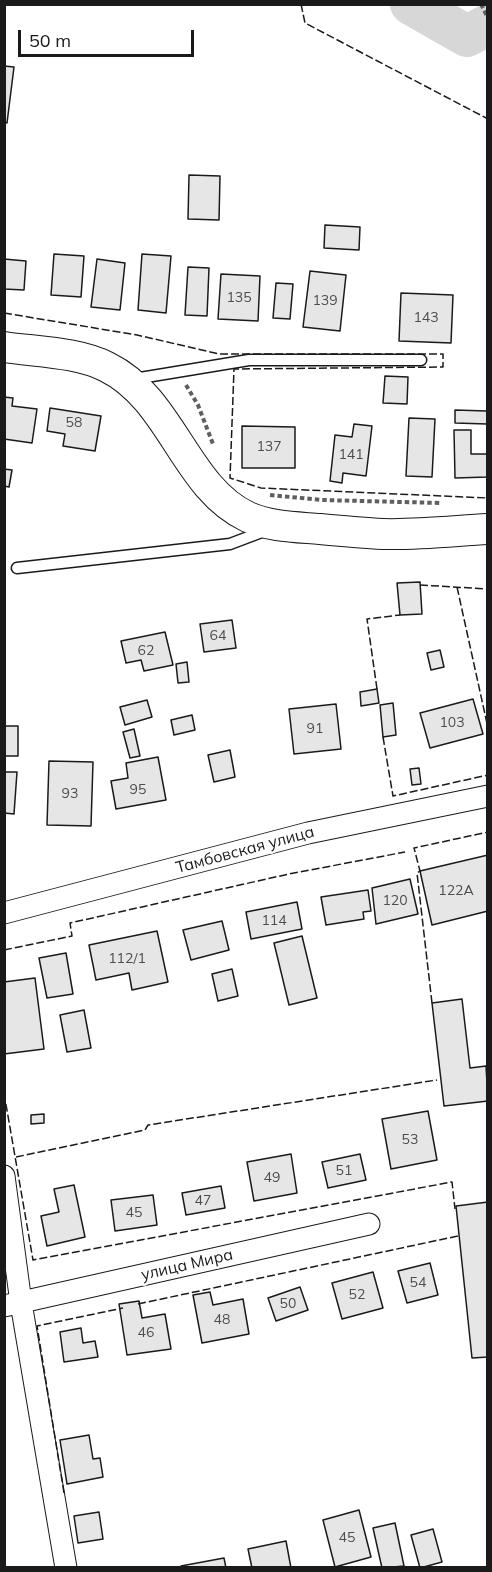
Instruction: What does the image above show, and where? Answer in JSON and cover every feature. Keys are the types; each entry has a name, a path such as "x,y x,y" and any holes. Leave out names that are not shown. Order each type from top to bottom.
{"street":[{"path":"4,347 84,360 105,366 128,380 158,410 203,479 248,517 279,526 384,534 488,529"},
{"name":"Тамбовская улица","path":"4,913 308,833 488,796"},
{"path":"4,1176 13,1304 66,1568"},
{"name":"улица Мира","path":"13,1304 369,1224"}],"lane":[{"path":"128,380 171,371 249,360 421,360"},
{"path":"17,568 230,544 279,526"}],"path":[{"path":"482,4 488,18"},
{"path":"171,371 186,386 198,405 213,446"},
{"path":"267,494 322,500 452,504"}],"building":[{"path":"4,66 14,67 7,123 4,122"},
{"path":"189,175 220,176 219,220 188,219"},
{"path":"325,225 360,227 359,250 324,248"},
{"path":"54,254 84,256 81,297 51,295"},
{"path":"142,254 171,256 166,313 138,310"},
{"path":"4,259 26,261 24,290 4,289"},
{"path":"97,259 125,263 120,310 91,307"},
{"path":"188,267 209,268 207,316 185,315"},
{"path":"310,271 346,275 340,331 303,327"},
{"path":"221,274 260,276 258,321 218,319"},
{"path":"276,283 293,284 290,319 273,318"},
{"path":"401,293 453,295 451,343 399,341"},
{"path":"385,376 408,377 407,404 383,403"},
{"path":"4,397 13,398 12,406 37,409 32,443 4,439"},
{"path":"50,408 101,416 95,451 63,446 65,434 47,431"},
{"path":"455,410 487,411 487,424 455,423"},
{"path":"409,418 435,419 432,477 406,476"},
{"path":"354,424 372,426 366,476 343,473 342,483 330,481 335,435 352,437"},
{"path":"242,426 295,427 295,468 242,468"},
{"path":"454,430 471,430 471,454 488,454 488,477 455,478"},
{"path":"4,469 12,470 9,487 4,486"},
{"path":"420,582 422,614 400,615 397,583"},
{"path":"232,620 236,648 204,652 200,624"},
{"path":"165,632 173,665 144,671 141,660 126,663 121,641"},
{"path":"440,650 444,667 431,670 427,653"},
{"path":"187,662 189,682 178,683 176,664"},
{"path":"377,689 379,703 361,706 360,692"},
{"path":"473,699 483,734 430,748 420,713"},
{"path":"147,700 152,717 125,725 120,707"},
{"path":"393,703 396,735 383,737 380,705"},
{"path":"336,704 341,749 294,754 289,709"},
{"path":"192,715 195,730 174,735 171,720"},
{"path":"4,726 18,726 18,756 4,756"},
{"path":"134,729 140,756 130,758 123,732"},
{"path":"230,750 235,777 214,782 208,755"},
{"path":"158,757 166,800 116,809 111,781 128,778 126,763"},
{"path":"49,761 93,762 91,826 47,825"},
{"path":"419,768 421,784 412,785 410,769"},
{"path":"4,772 17,772 14,814 4,813"},
{"path":"488,855 488,911 432,925 420,871"},
{"path":"410,879 418,914 376,924 372,888"},
{"path":"368,890 371,911 363,912 364,919 326,925 321,897"},
{"path":"297,902 302,929 251,939 246,912"},
{"path":"222,921 229,950 191,960 183,930"},
{"path":"157,931 168,982 132,990 129,973 96,980 89,945"},
{"path":"302,936 317,998 289,1005 274,943"},
{"path":"66,953 73,994 47,998 39,958"},
{"path":"232,969 238,996 218,1001 212,974"},
{"path":"35,978 44,1049 4,1054 4,982"},
{"path":"462,999 470,1068 486,1066 488,1101 444,1106 432,1003"},
{"path":"84,1010 91,1048 67,1052 60,1015"},
{"path":"428,1111 437,1160 391,1169 382,1119"},
{"path":"44,1114 44,1123 31,1124 31,1115"},
{"path":"291,1154 297,1193 254,1201 247,1162"},
{"path":"360,1154 366,1180 328,1188 322,1162"},
{"path":"74,1185 85,1237 47,1246 41,1216 59,1212 54,1189"},
{"path":"221,1186 225,1208 186,1215 182,1193"},
{"path":"153,1195 157,1225 115,1231 111,1200"},
{"path":"488,1202 488,1357 472,1358 456,1206"},
{"path":"430,1263 438,1295 407,1303 398,1271"},
{"path":"373,1272 383,1308 342,1319 332,1283"},
{"path":"300,1287 308,1310 276,1321 268,1298"},
{"path":"210,1292 213,1305 243,1299 249,1334 202,1343 193,1295"},
{"path":"139,1301 142,1318 165,1314 171,1349 127,1355 119,1304"},
{"path":"81,1328 83,1343 95,1341 98,1357 64,1362 60,1332"},
{"path":"89,1435 93,1459 100,1458 103,1477 67,1484 60,1440"},
{"path":"359,1510 371,1557 335,1567 323,1520"},
{"path":"99,1512 103,1539 78,1543 74,1516"},
{"path":"395,1523 404,1566 382,1568 373,1528"},
{"path":"433,1529 442,1562 420,1568 411,1535"},
{"path":"286,1541 291,1568 252,1568 248,1549"},
{"path":"224,1558 226,1568 181,1568 181,1566"}],"waterway":[{"path":"411,4 467,36 488,25"}],"fence":[{"path":"301,4 305,23 488,119"},
{"path":"4,313 137,335 219,354 443,354 443,367 234,369 230,478 261,488 488,498"},
{"path":"420,585 488,589"},
{"path":"457,587 488,728"},
{"path":"377,689 367,619 400,615"},
{"path":"383,737 393,796 488,775"},
{"path":"432,1003 417,873 420,871 414,848 488,832"},
{"path":"4,950 72,936 70,923 289,874 405,852"},
{"path":"16,1157 145,1130 148,1125 437,1080"},
{"path":"4,1093 33,1260 452,1182 455,1209"},
{"path":"138,1304 458,1236 458,1233"},
{"path":"64,1493 37,1326 123,1308"}]}
